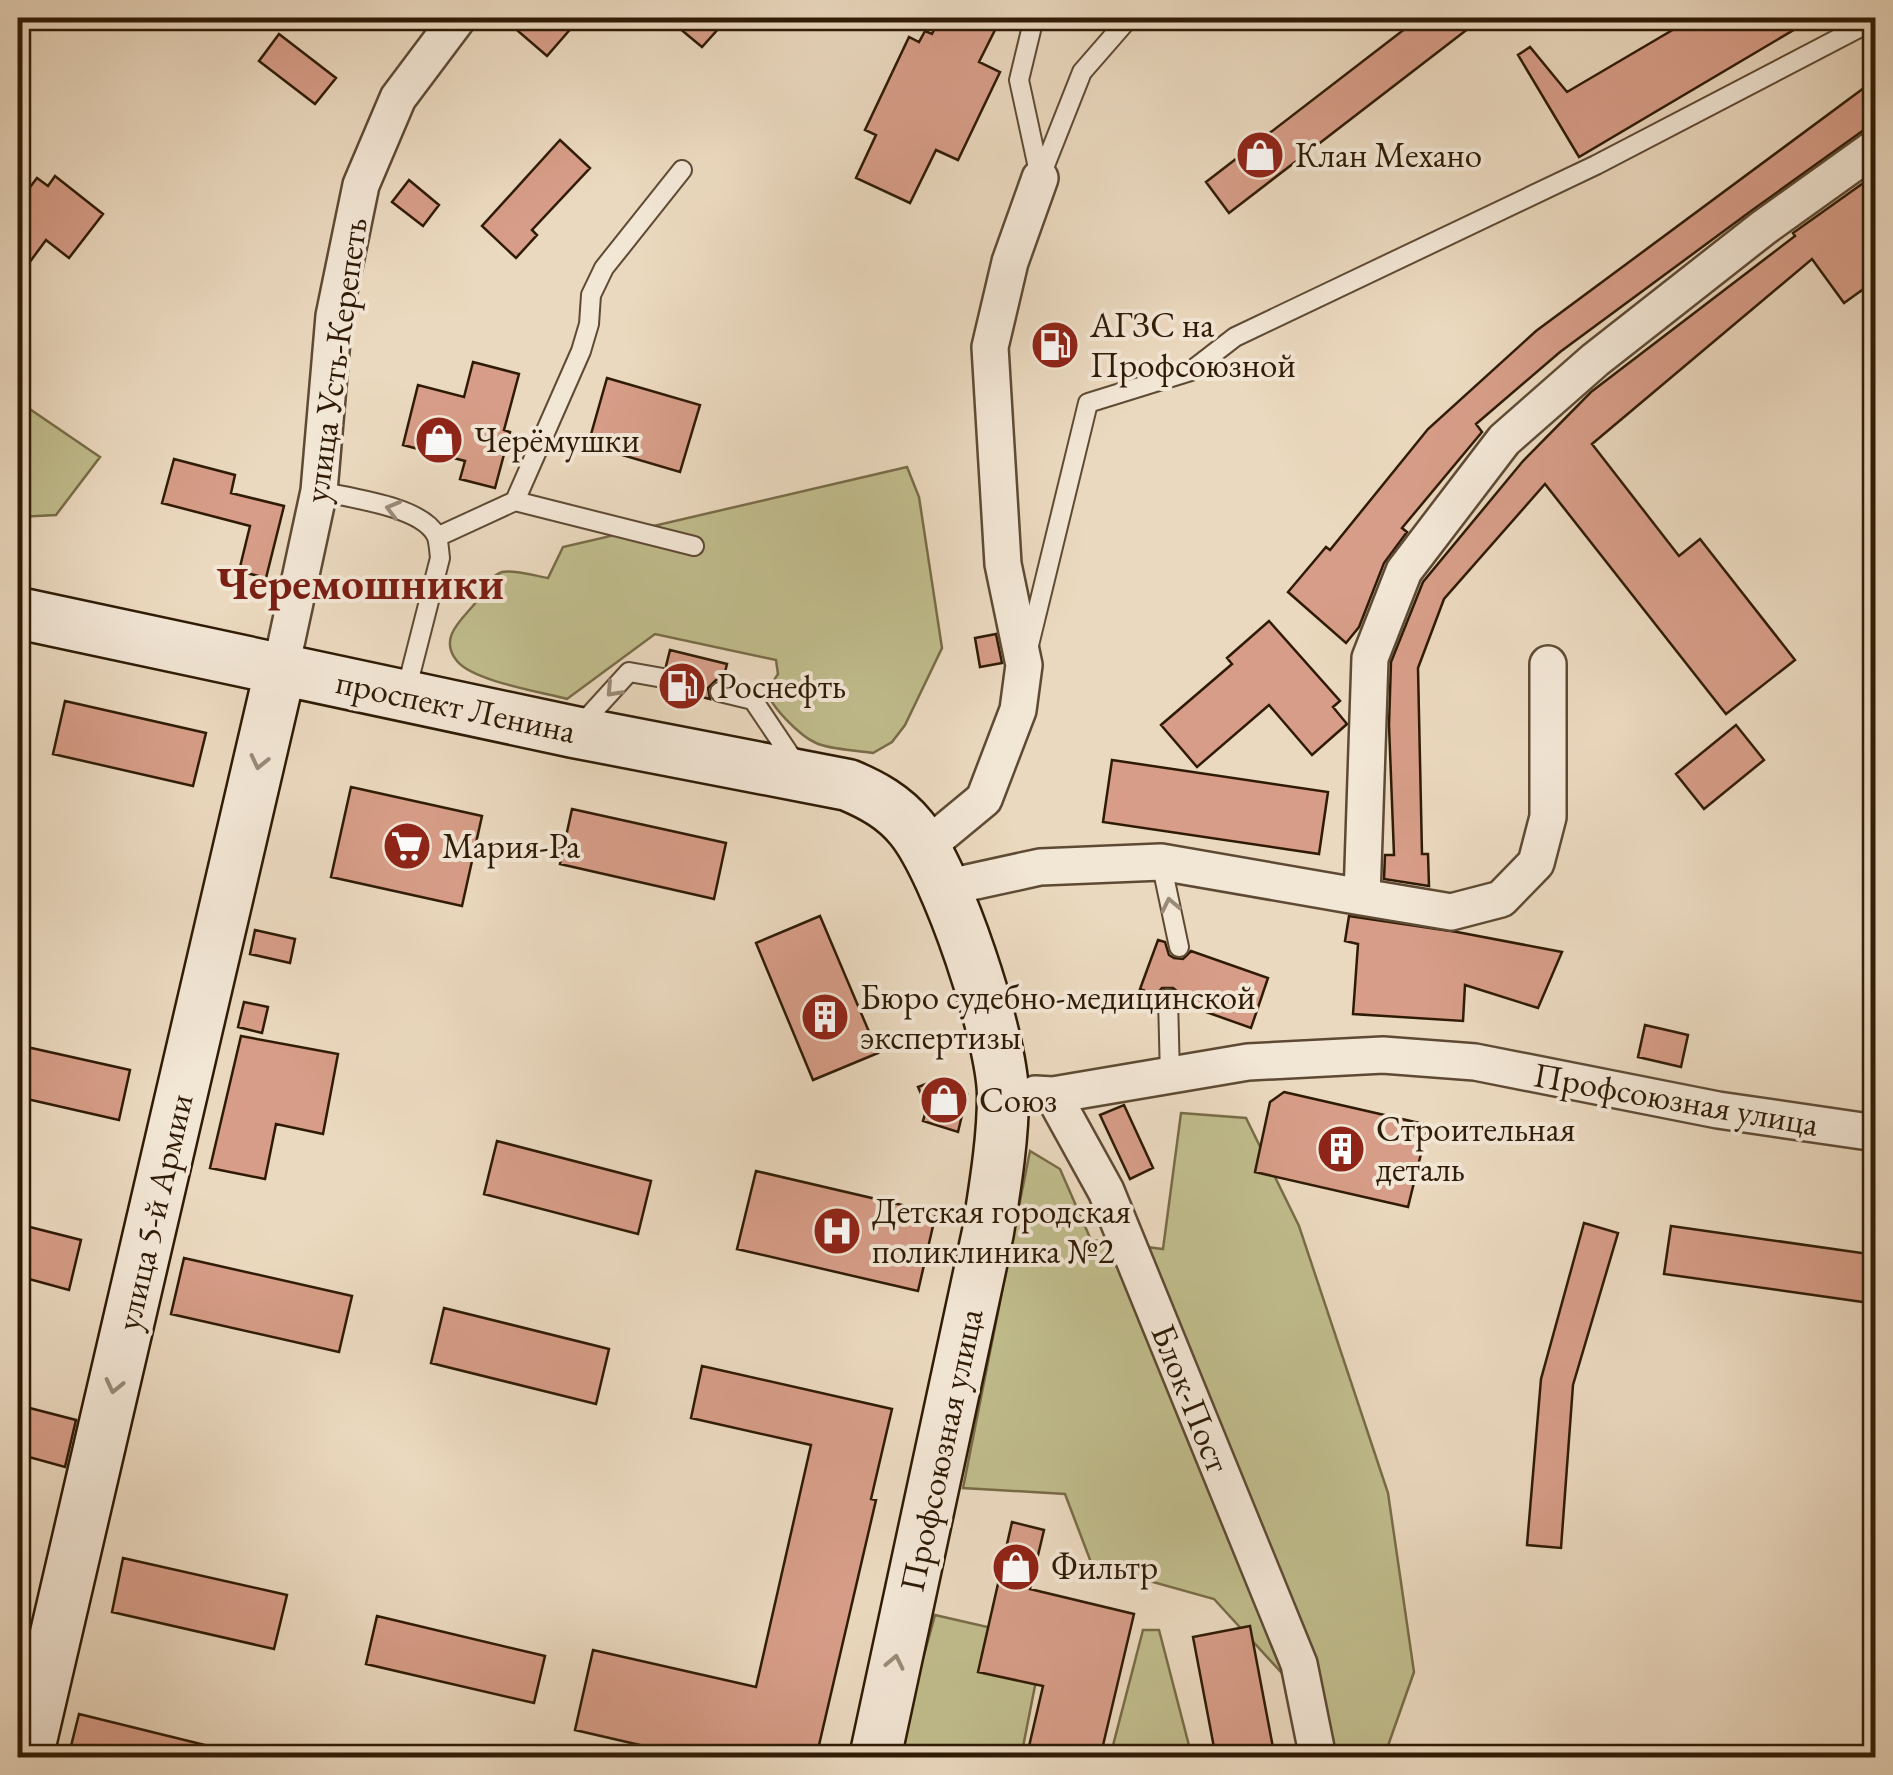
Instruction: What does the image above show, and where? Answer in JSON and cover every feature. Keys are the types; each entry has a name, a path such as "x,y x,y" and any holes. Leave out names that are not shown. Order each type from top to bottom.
{"main road":[{"name":"проспект Ленина","path":"18,613 574,732 804,776 848,786 891,808"},
{"name":"улица 5-й Армии","path":"27,1758 281,668"},
{"name":"Профсоюзная улица","path":"875,1758 988,1232 998,1168 1003,1092 979,982 935,868 891,808"}],"street":[{"name":"улица Усть-Керепеть","path":"281,668 319,491 334,316 361,185 398,98 458,18"},
{"path":"1362,897 1370,658 1404,571 1504,440 1595,360 1763,228 1876,147"},
{"path":"935,868 984,800 1018,710 1024,665 1003,564 990,347 1010,262 1040,178"},
{"path":"935,868 1160,862 1451,912 1501,899 1536,862 1548,817 1548,664"},
{"name":"Профсоюзная улица","path":"1053,1096 1248,1062 1383,1055 1474,1062 1718,1110 1876,1133"},
{"path":"1003,1092 1053,1096"},
{"name":"Блок-Пост","path":"1053,1096 1106,1190 1299,1664 1318,1758"}],"lane":[{"path":"1034,18 1019,80 1040,178"},
{"path":"1040,178 1082,72 1129,18"},
{"path":"1024,665 1088,403 1191,371 1234,337 1596,165 1876,19"},
{"path":"515,501 582,351 591,295 604,268 682,170"},
{"path":"319,491 406,512 424,520 437,537 440,558 405,695"},
{"path":"437,537 515,501 694,546"},
{"path":"574,732 629,672 662,678"},
{"path":"720,692 753,700 804,776"},
{"path":"1160,862 1178,947"},
{"path":"1168,998 1170,1076"}],"shaded area":[{"path":"18,401 100,457 56,515 18,517"},
{"path":"907,467 919,497 942,648 905,725 892,742 873,753 822,745 795,728 767,691 778,674 776,660 655,634 567,699 477,674 457,661 452,652 455,628 493,577 512,571 548,578 563,547"},
{"path":"1181,1113 1246,1118 1299,1226 1388,1493 1414,1672 1384,1757 1308,1757 1289,1681 1214,1599 1092,1565 1065,1494 963,1488 1030,1151 1060,1169 1091,1240 1163,1249"},
{"path":"935,1615 1044,1640 1021,1757 896,1758"},
{"path":"1143,1630 1159,1630 1192,1757 1110,1757"}],"building":[{"path":"503,18 580,18 547,56"},
{"path":"667,18 728,18 702,47"},
{"path":"940,18 1001,18 979,62 1000,72 958,160 936,150 910,203 856,178 876,135 865,130 909,37 919,42 925,31 932,34"},
{"path":"1419,18 1482,18 1229,213 1206,182"},
{"path":"1693,18 1814,18 1579,157 1518,55 1530,47 1567,92"},
{"path":"279,34 336,78 315,104 259,61"},
{"path":"1876,79 1876,126 1864,130 1560,352 1476,424 1482,432 1402,528 1407,532 1384,563 1359,627 1346,643 1288,592 1326,547 1330,550 1428,429 1536,331"},
{"path":"560,140 590,168 532,230 537,235 516,258 482,226"},
{"path":"1876,174 1876,280 1844,303 1812,259 1592,444 1679,556 1700,539 1795,660 1726,714 1545,484 1444,599 1418,668 1422,854 1428,854 1429,886 1384,879 1385,855 1394,855 1391,662 1423,582 1523,461 1591,392 1795,236 1793,233"},
{"path":"55,176 103,214 69,258 46,240 18,278 18,203 37,178 48,186"},
{"path":"409,180 439,205 423,226 392,202"},
{"path":"473,362 519,374 504,430 510,432 495,488 460,479 465,461 403,445 418,385 464,397"},
{"path":"607,378 700,405 680,472 588,445"},
{"path":"174,459 235,475 231,493 284,506 266,578 239,571 250,526 162,503"},
{"path":"1269,621 1340,701 1333,707 1347,724 1312,755 1269,705 1197,767 1161,725 1232,664 1227,658"},
{"path":"996,634 1002,663 980,667 975,638"},
{"path":"670,650 727,664 723,680 716,680 708,688 710,699 669,689 675,679 672,669 666,666"},
{"path":"65,701 206,733 193,786 53,754"},
{"path":"1736,725 1764,760 1704,809 1676,774"},
{"path":"1112,760 1328,792 1319,854 1103,822"},
{"name":"Мария-Ра","path":"351,787 482,816 462,906 331,877"},
{"path":"572,809 726,843 714,899 560,864"},
{"name":"Бюро судебно-медицинской экспертизы","path":"820,916 878,1053 813,1080 756,943"},
{"path":"1349,916 1562,952 1538,1008 1465,985 1463,1021 1353,1014 1358,944 1345,941"},
{"path":"255,930 295,939 290,963 250,954"},
{"path":"1158,940 1165,942 1174,958 1183,959 1191,951 1268,978 1251,1028 1181,1003 1173,988 1162,988 1156,995 1140,989"},
{"path":"244,1002 268,1007 262,1033 238,1027"},
{"path":"1645,1025 1688,1035 1681,1067 1638,1057"},
{"path":"241,1036 338,1054 323,1134 276,1124 265,1179 210,1168"},
{"path":"18,1045 130,1070 119,1120 18,1097"},
{"name":"Союз","path":"942,1078 952,1079 958,1090 967,1094 958,1132 923,1121 927,1107 918,1087"},
{"name":"Строительная деталь","path":"1284,1092 1428,1125 1408,1207 1255,1172 1270,1102"},
{"path":"1124,1105 1153,1168 1130,1179 1100,1115"},
{"path":"497,1141 651,1181 638,1234 484,1194"},
{"name":"Детская городская поликлиника №2","path":"756,1171 936,1213 918,1291 737,1249"},
{"path":"1584,1223 1618,1233 1573,1385 1561,1548 1527,1545 1541,1379"},
{"path":"18,1224 81,1240 69,1290 18,1276"},
{"path":"1671,1226 1876,1255 1870,1303 1664,1274"},
{"path":"184,1258 352,1296 339,1352 171,1314"},
{"path":"444,1308 609,1349 596,1404 431,1363"},
{"path":"702,1366 892,1409 871,1499 876,1500 816,1758 696,1758 575,1730 593,1650 756,1687 811,1445 691,1418"},
{"path":"18,1405 76,1420 65,1467 18,1454"},
{"path":"1012,1522 1044,1530 1030,1589 1134,1614 1100,1758 1027,1755 1043,1686 978,1672"},
{"path":"123,1558 287,1595 274,1649 112,1612"},
{"path":"377,1616 545,1656 534,1703 366,1664"},
{"path":"1250,1626 1275,1758 1216,1758 1193,1637"},
{"path":"79,1714 221,1749 220,1758 68,1758"}],"place":[{"name":"Клан Механо","path":"1260,155"},
{"name":"АГЗС на Профсоюзной","path":"1055,345"},
{"name":"Черёмушки","path":"439,440"},
{"name":"Роснефть","path":"682,686"},
{"name":"Мария-Ра","path":"407,846"},
{"name":"Бюро судебно-медицинской экспертизы","path":"825,1017"},
{"name":"Союз","path":"944,1100"},
{"name":"Строительная деталь","path":"1341,1149"},
{"name":"Детская городская поликлиника №2","path":"837,1231"},
{"name":"Фильтр","path":"1016,1567"}],"district":[{"name":"Черемошники","path":"360,583"}]}
